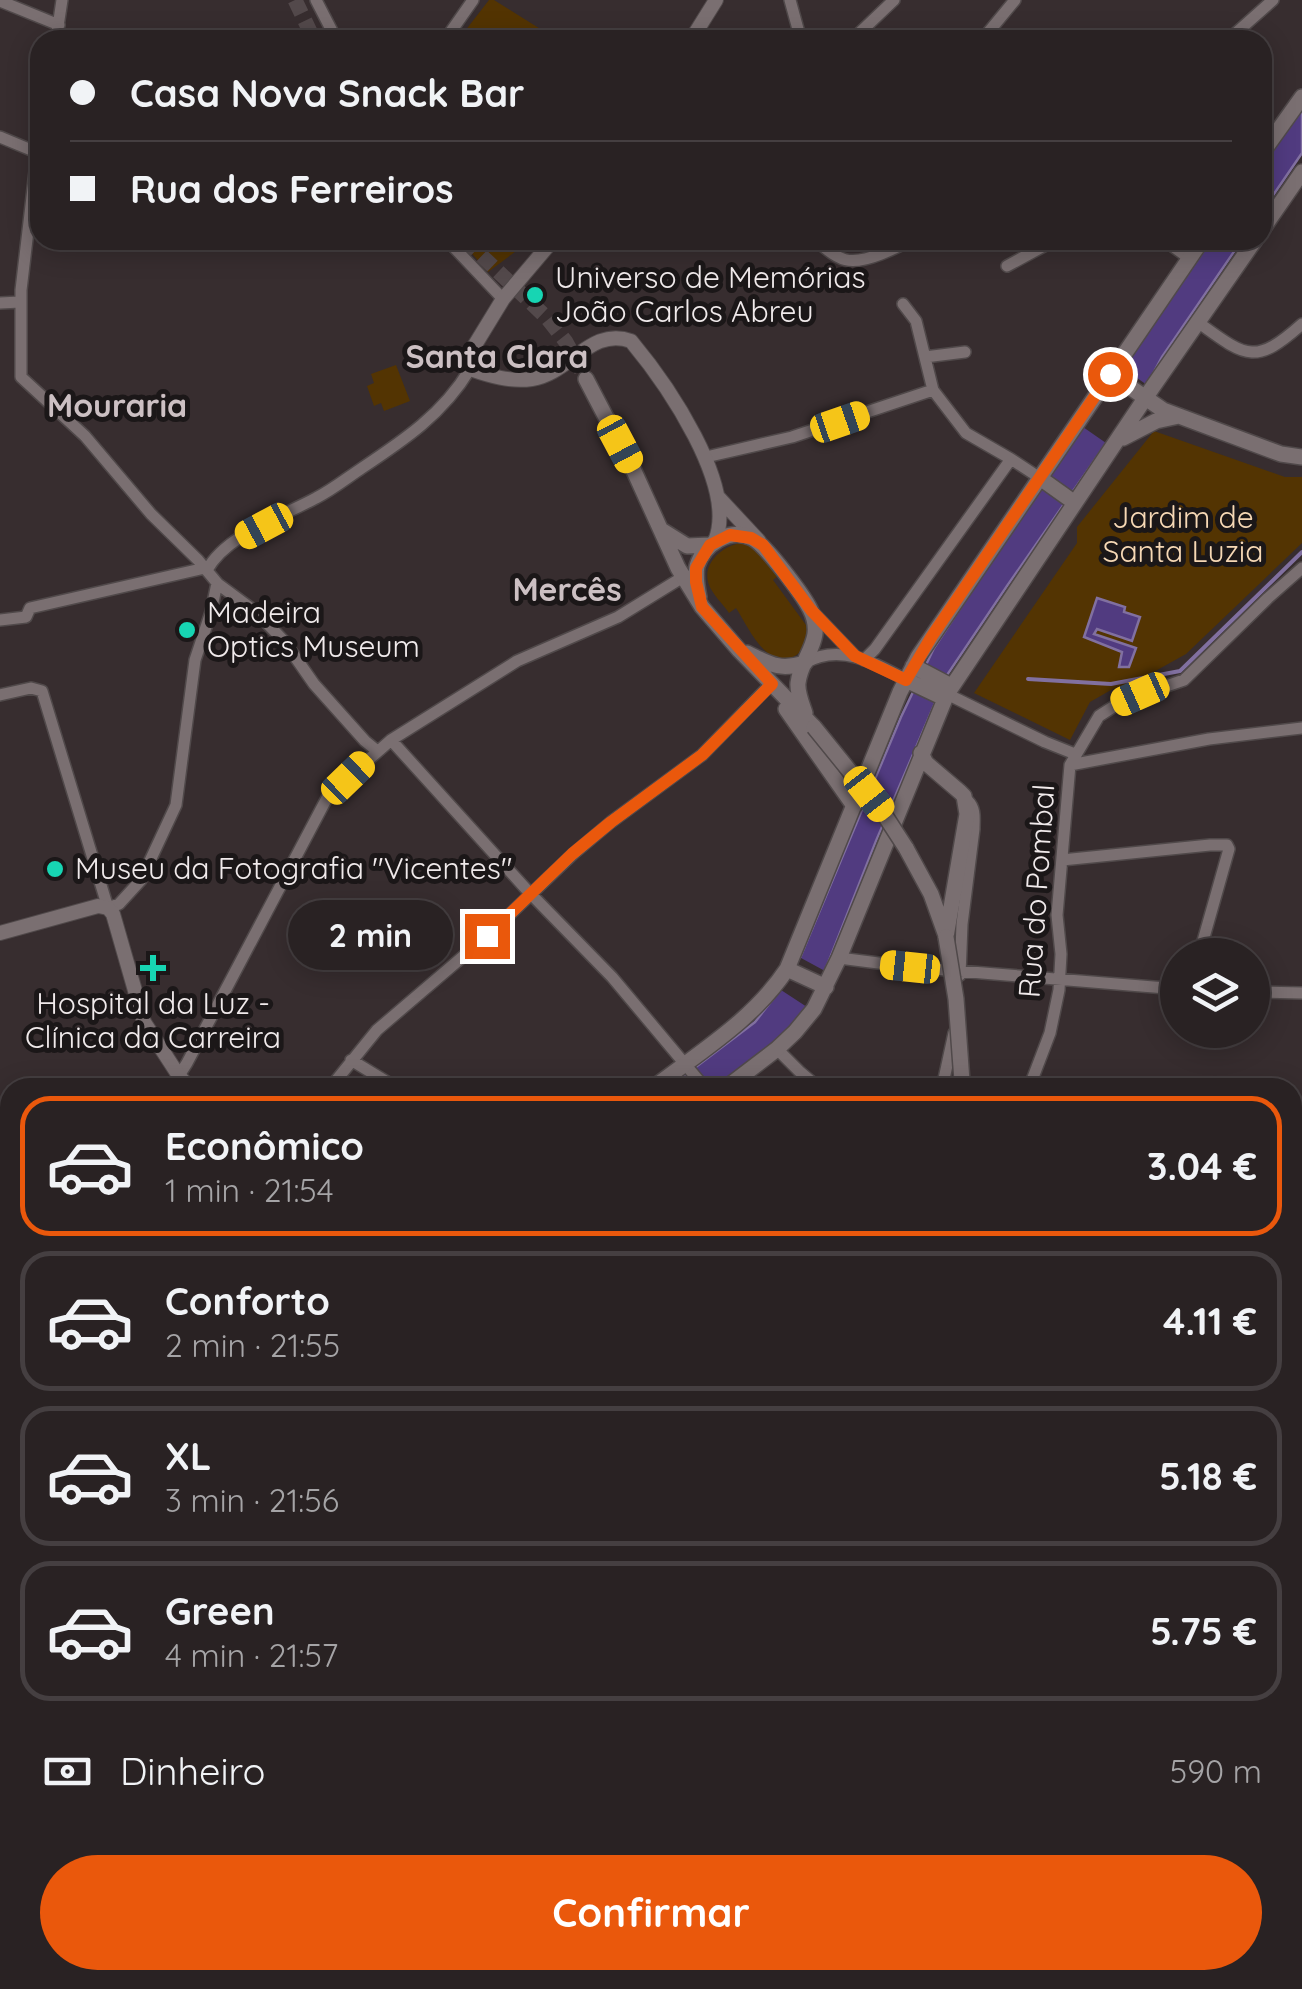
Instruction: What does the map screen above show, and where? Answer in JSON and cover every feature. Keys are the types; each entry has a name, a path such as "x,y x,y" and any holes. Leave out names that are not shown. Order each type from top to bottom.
{"main road":[{"path":"1272,140 1302,97"},
{"path":"1272,216 1302,172"},
{"path":"666,1078 745,1018 788,969 854,806 914,675 1195,250"},
{"path":"739,1078 795,1032 826,988 945,691 1071,500 1118,440 1249,250"},
{"path":"1110,374 1145,399 1180,416 1282,454 1302,457"},
{"path":"586,379 702,607 738,650 812,724"},
{"path":"1118,440 1156,421 1180,416"},
{"path":"1043,480 1071,500"},
{"path":"660,529 686,546 712,543 730,535 744,535 763,545 811,610 816,637 798,684 804,712 882,811 931,894 946,936 956,999 961,1078"},
{"path":"702,607 696,568 712,543"},
{"path":"738,650 780,668 805,663"},
{"path":"914,675 945,691"},
{"path":"772,684 854,806"},
{"path":"921,752 922,759 964,796 967,814 946,936"},
{"path":"788,969 826,988"}],"street":[{"path":"0,0 59,25"},
{"path":"58,30 62,0"},
{"path":"316,0 331,30"},
{"path":"452,30 473,0"},
{"path":"697,30 716,0"},
{"path":"798,30 791,4 804,0"},
{"path":"862,30 894,0"},
{"path":"990,30 1015,0"},
{"path":"1239,30 1273,0"},
{"path":"0,137 30,150"},
{"path":"30,208 20,302 22,377 86,436 151,514 217,583 256,612 284,641 314,684 376,750"},
{"path":"457,250 504,299"},
{"path":"0,620 28,613 30,608 206,569 221,550 236,540 320,496 404,440 451,399 470,369 470,353 504,299 545,250"},
{"path":"827,250 836,258 854,262 887,250"},
{"path":"1007,266 1037,250"},
{"path":"1178,250 1189,258"},
{"path":"0,303 20,302"},
{"path":"902,304 916,321 933,390 966,433 1043,480"},
{"path":"1198,323 1250,354 1270,348 1302,324"},
{"path":"470,369 500,379 532,379 552,371 592,344 620,337 631,341 706,457 721,524 712,543"},
{"path":"925,357 965,352"},
{"path":"706,457 792,437 933,390"},
{"path":"860,658 874,649 1011,459"},
{"path":"718,498 763,545"},
{"path":"1073,759 1099,716 1140,694 1184,680 1302,568"},
{"path":"183,1078 328,796 376,750 517,661 618,617 684,577"},
{"path":"0,934 98,906 119,904 140,880 176,806 195,660 217,583"},
{"path":"811,610 860,658"},
{"path":"805,663 833,653 914,675"},
{"path":"338,1078 377,1030 611,822 702,755 772,684"},
{"path":"0,695 31,688 42,691 144,1022 177,1078"},
{"path":"945,691 1073,759 1302,728"},
{"path":"391,740 612,977 696,1078"},
{"name":"Rua do Pombal","path":"1032,1078 1050,1034 1060,980 1057,915 1073,759"},
{"path":"944,1078 956,1021 974,815 964,796"},
{"path":"1062,860 1210,844 1227,846 1204,938"},
{"path":"839,958 1160,988"},
{"path":"1270,992 1302,993"},
{"path":"777,1049 807,1078"},
{"path":"351,1060 381,1078"}],"green space":[{"path":"489,0 494,0 542,30 466,30"},
{"path":"469,250 518,250 488,272"},
{"path":"396,365 410,401 384,411 381,403 374,406 367,386 374,383 371,374"},
{"name":"Jardim de Santa Luzia","path":"1154,431 1285,477 1302,477 1302,543 1186,654 1090,702 1070,740 974,693 1077,543 1077,527"},
{"path":"741,543 758,550 778,576 773,580 806,625 803,648 792,657 777,658 764,650 736,608 729,613 709,585 708,570 715,557"}],"shaded area":[{"path":"1302,107 1302,153 1272,197 1272,152"},
{"path":"1204,250 1235,250 947,675 807,1007 770,1047 728,1078 681,1078 755,1022 794,972 934,648"},
{"path":"1097,598 1125,607 1124,612 1140,617 1132,641 1097,629 1094,634 1136,648 1129,667 1119,667 1122,652 1084,637"}],"pier":[{"path":"1123,368 1147,385 1106,443 1083,427"},
{"path":"801,958 825,971 807,1007 781,990"}],"waterway":[{"path":"1028,679 1111,684 1180,671 1302,552"}],"tunnel":[{"path":"295,0 309,30"},
{"path":"476,250 547,318 566,342 586,379"}],"place":[{"name":"Universo de Memórias João Carlos Abreu","path":"535,295"},
{"name":"Madeira Optics Museum","path":"187,630"},
{"name":"Museu da Fotografia \"Vicentes\"","path":"55,869"},
{"name":"Hospital da Luz - Clínica da Carreira","path":"153,968"}],"district":[{"name":"Santa Clara","path":"497,357"},
{"name":"Mouraria","path":"117,406"},
{"name":"Mercês","path":"567,590"}],"route":[{"path":"487,936 572,854 702,755 772,684 702,607 696,568 710,545 730,535 744,535 763,545 811,610 855,656 906,680 1110,374"}]}
